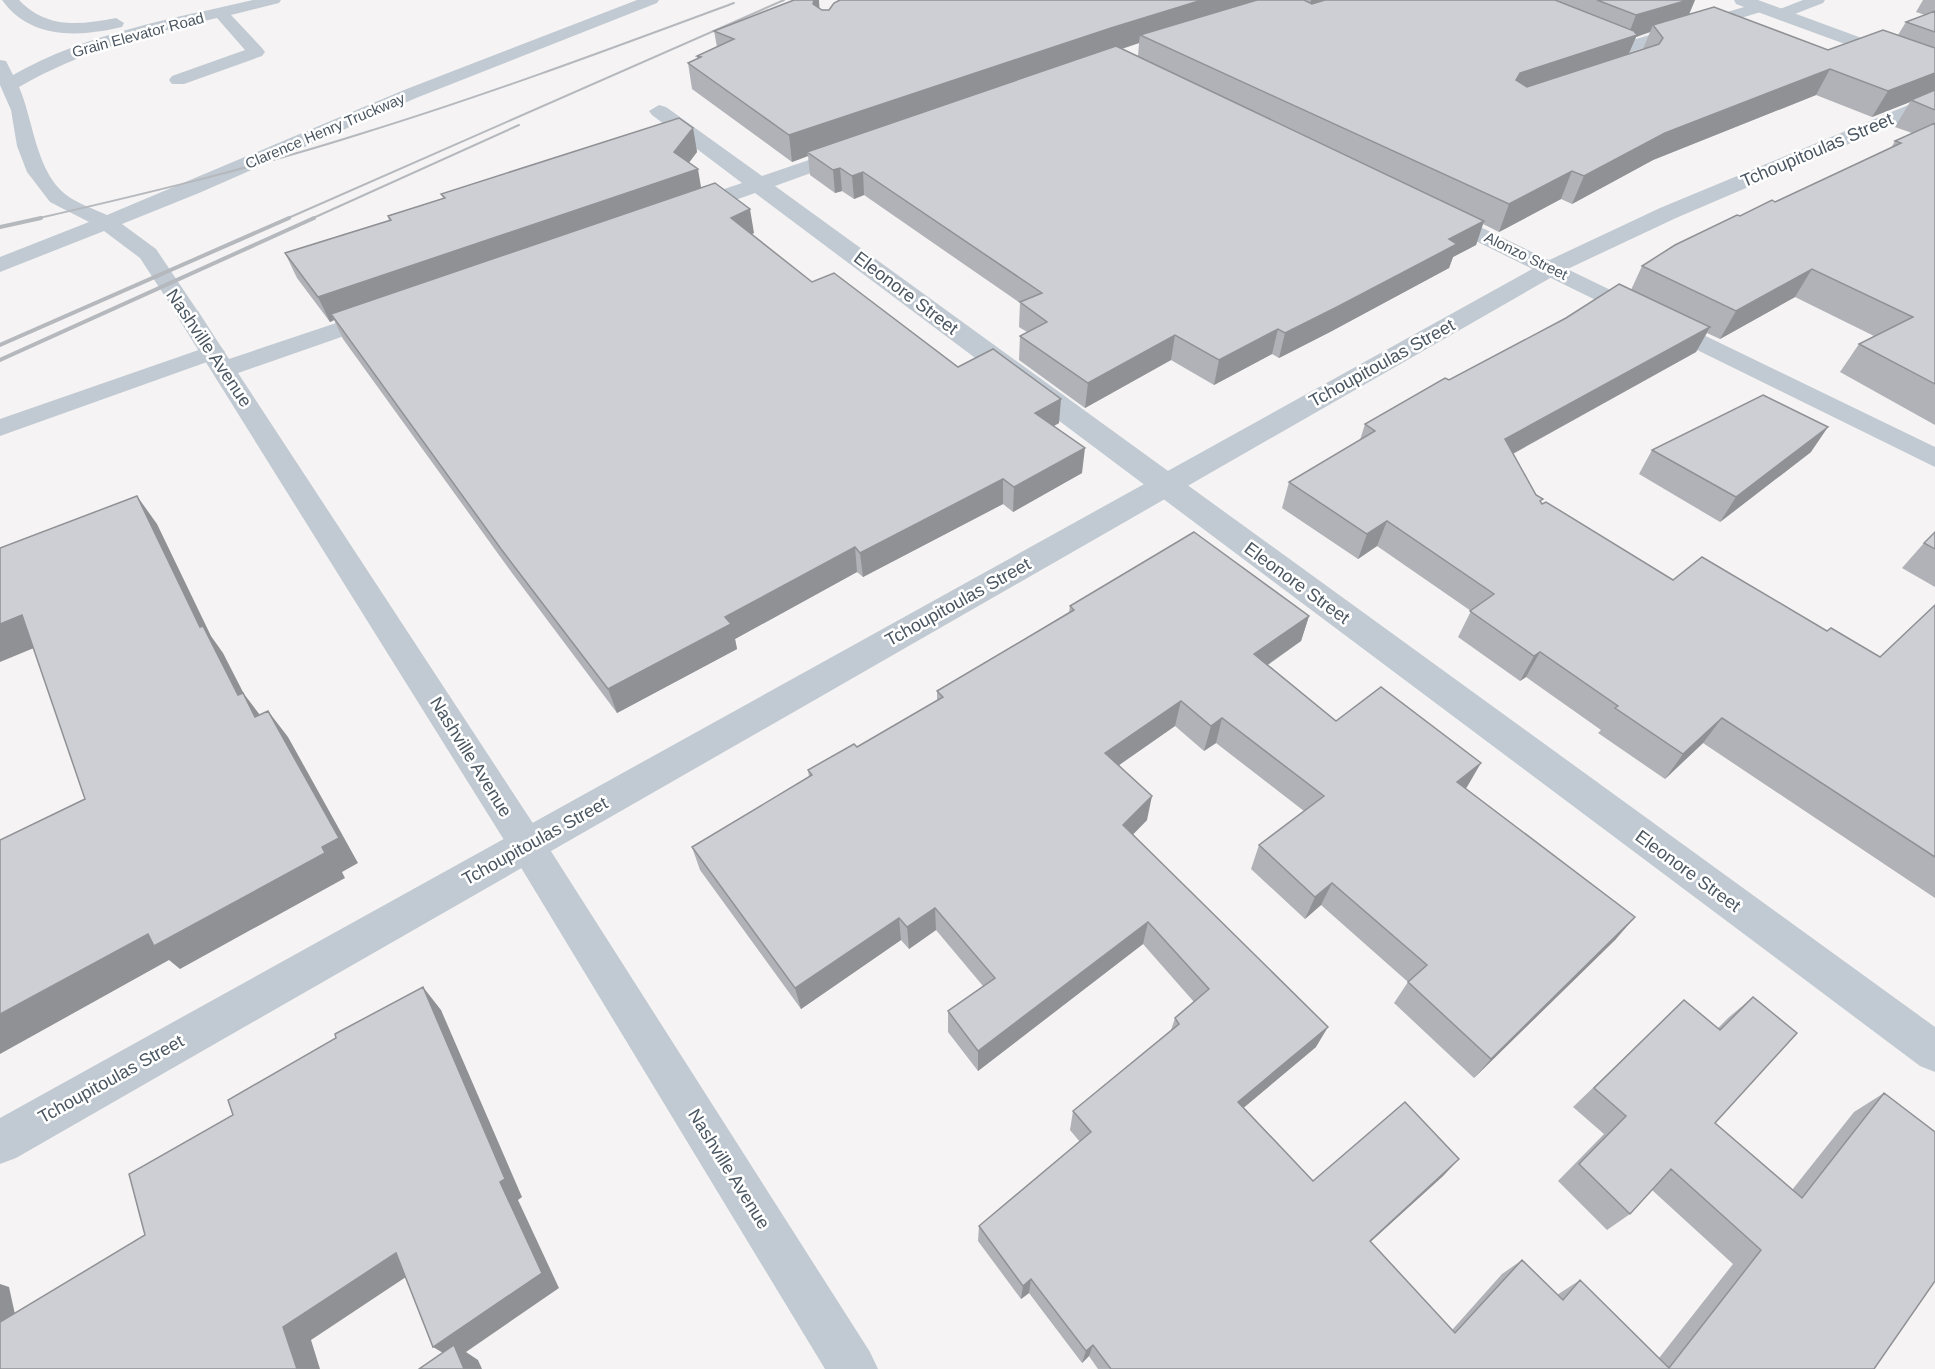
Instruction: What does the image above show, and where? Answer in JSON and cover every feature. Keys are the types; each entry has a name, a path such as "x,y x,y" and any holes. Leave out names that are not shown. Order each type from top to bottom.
{"street":[{"path":"1742,0 1935,71"},
{"name":"Tchoupitoulas Street","path":"0,1142 1551,268 1668,213 1935,100"},
{"name":"Eleonore Street","path":"659,111 1935,1052"},
{"path":"671,215 871,145"},
{"name":"Alonzo Street","path":"1424,206 1935,458"},
{"path":"219,361 404,308"},
{"name":"Nashville Avenue","path":"189,316 527,845 853,1369"}],"lane":[{"name":"Grain Elevator Road","path":"10,0 34,23 60,30 273,0"},
{"name":"Clarence Henry Truckway","path":"0,265 108,224 410,94 651,0"},
{"path":"1782,14 1817,0"},
{"name":"Grain Elevator Road","path":"10,84 61,56 217,7"},
{"path":"178,80 256,52 217,7"},
{"path":"1641,63 1631,50 1619,46 1761,7"},
{"path":"0,65 10,84 37,172 57,198 108,224"},
{"name":"Nashville Avenue","path":"108,224 138,244 148,254 189,316"},
{"path":"0,428 219,361"}],"building":[{"path":"794,0 814,0 813,4 822,10 829,10 834,3 840,0 1202,0 789,135 688,63 701,57 697,56 734,39 714,31"},
{"path":"1257,0 1304,0 1312,4 1325,0 1555,0 1634,31 1637,35 1520,73 1516,80 1527,87 1659,44 1663,38 1653,25 1714,7 1828,50 1883,30 1935,48 1935,73 1888,91 1830,69 1665,133 1584,176 1572,171 1509,204 1140,35"},
{"path":"1597,0 1688,0 1636,15"},
{"path":"1935,11 1935,32 1906,22"},
{"path":"1116,46 1484,221 1449,239 1457,244 1337,307 1285,333 1278,329 1219,360 1175,335 1088,383 1020,336 1047,322 1020,302 1042,293 863,172 852,176 840,168 833,170 807,152"},
{"path":"1935,90 1935,110 1911,100"},
{"path":"679,118 693,128 674,152 698,169 318,297 285,253 391,220 388,216 445,198 441,194"},
{"path":"1935,123 1935,384 1859,344 1913,317 1812,269 1736,311 1642,266 1675,245 1737,215 1740,216 1772,200 1775,202 1901,143 1895,141"},
{"path":"715,183 750,209 731,218 812,282 834,273 958,367 993,349 1061,399 1035,413 1085,448 1014,487 1003,479 860,553 855,547 725,617 731,624 608,689 501,549 331,314"},
{"path":"1619,284 1710,327 1505,439 1536,495 1543,499 1540,501 1542,504 1546,502 1673,580 1702,557 1827,631 1831,628 1880,657 1935,605 1935,857 1722,718 1683,754 1615,708 1618,706 1540,652 1534,656 1470,611 1494,594 1387,521 1367,534 1289,482 1375,431 1365,424 1445,378 1449,380 1566,318"},
{"path":"1763,395 1828,427 1736,497 1652,450"},
{"path":"137,496 200,627 203,626 238,695 243,693 255,717 268,711 339,838 322,847 325,853 154,946 148,934 0,1014 0,840 85,799 22,615 0,624 0,548"},
{"path":"1194,532 1309,616 1254,654 1336,721 1381,687 1481,763 1457,782 1635,917 1491,1059 1408,982 1427,965 1332,883 1315,897 1259,845 1324,796 1222,718 1211,726 1181,701 1105,753 1152,796 1123,825 1328,1027 1238,1102 1313,1181 1405,1102 1459,1159 1370,1241 1455,1333 1522,1260 1563,1300 1580,1280 1669,1368 1761,1250 1671,1169 1630,1214 1579,1164 1626,1116 1594,1088 1684,1000 1720,1030 1753,997 1797,1033 1715,1123 1802,1198 1884,1093 1935,1132 1935,1281 1874,1369 1111,1369 1093,1345 1086,1351 1031,1279 1023,1286 979,1226 1091,1132 1073,1111 1179,1024 1175,1018 1209,989 1148,922 978,1051 948,1011 995,978 935,908 907,927 899,918 795,988 692,847 812,775 808,770 854,744 857,747 943,697 937,691 1074,610 1070,606"},
{"path":"1935,532 1935,549 1924,543"},
{"path":"423,987 505,1179 500,1182 542,1273 433,1347 396,1253 283,1327 297,1369 0,1369 0,1322 145,1235 129,1174 233,1115 228,1100 336,1038 335,1034"},
{"path":"454,1345 464,1369 419,1369"}],"railway":[{"path":"286,219 784,0"},
{"path":"35,219 198,180 360,134 501,88 734,3"},
{"path":"311,219 519,125"},
{"path":"0,227 41,218"},
{"path":"0,345 289,218"},
{"path":"0,360 314,218"}]}
